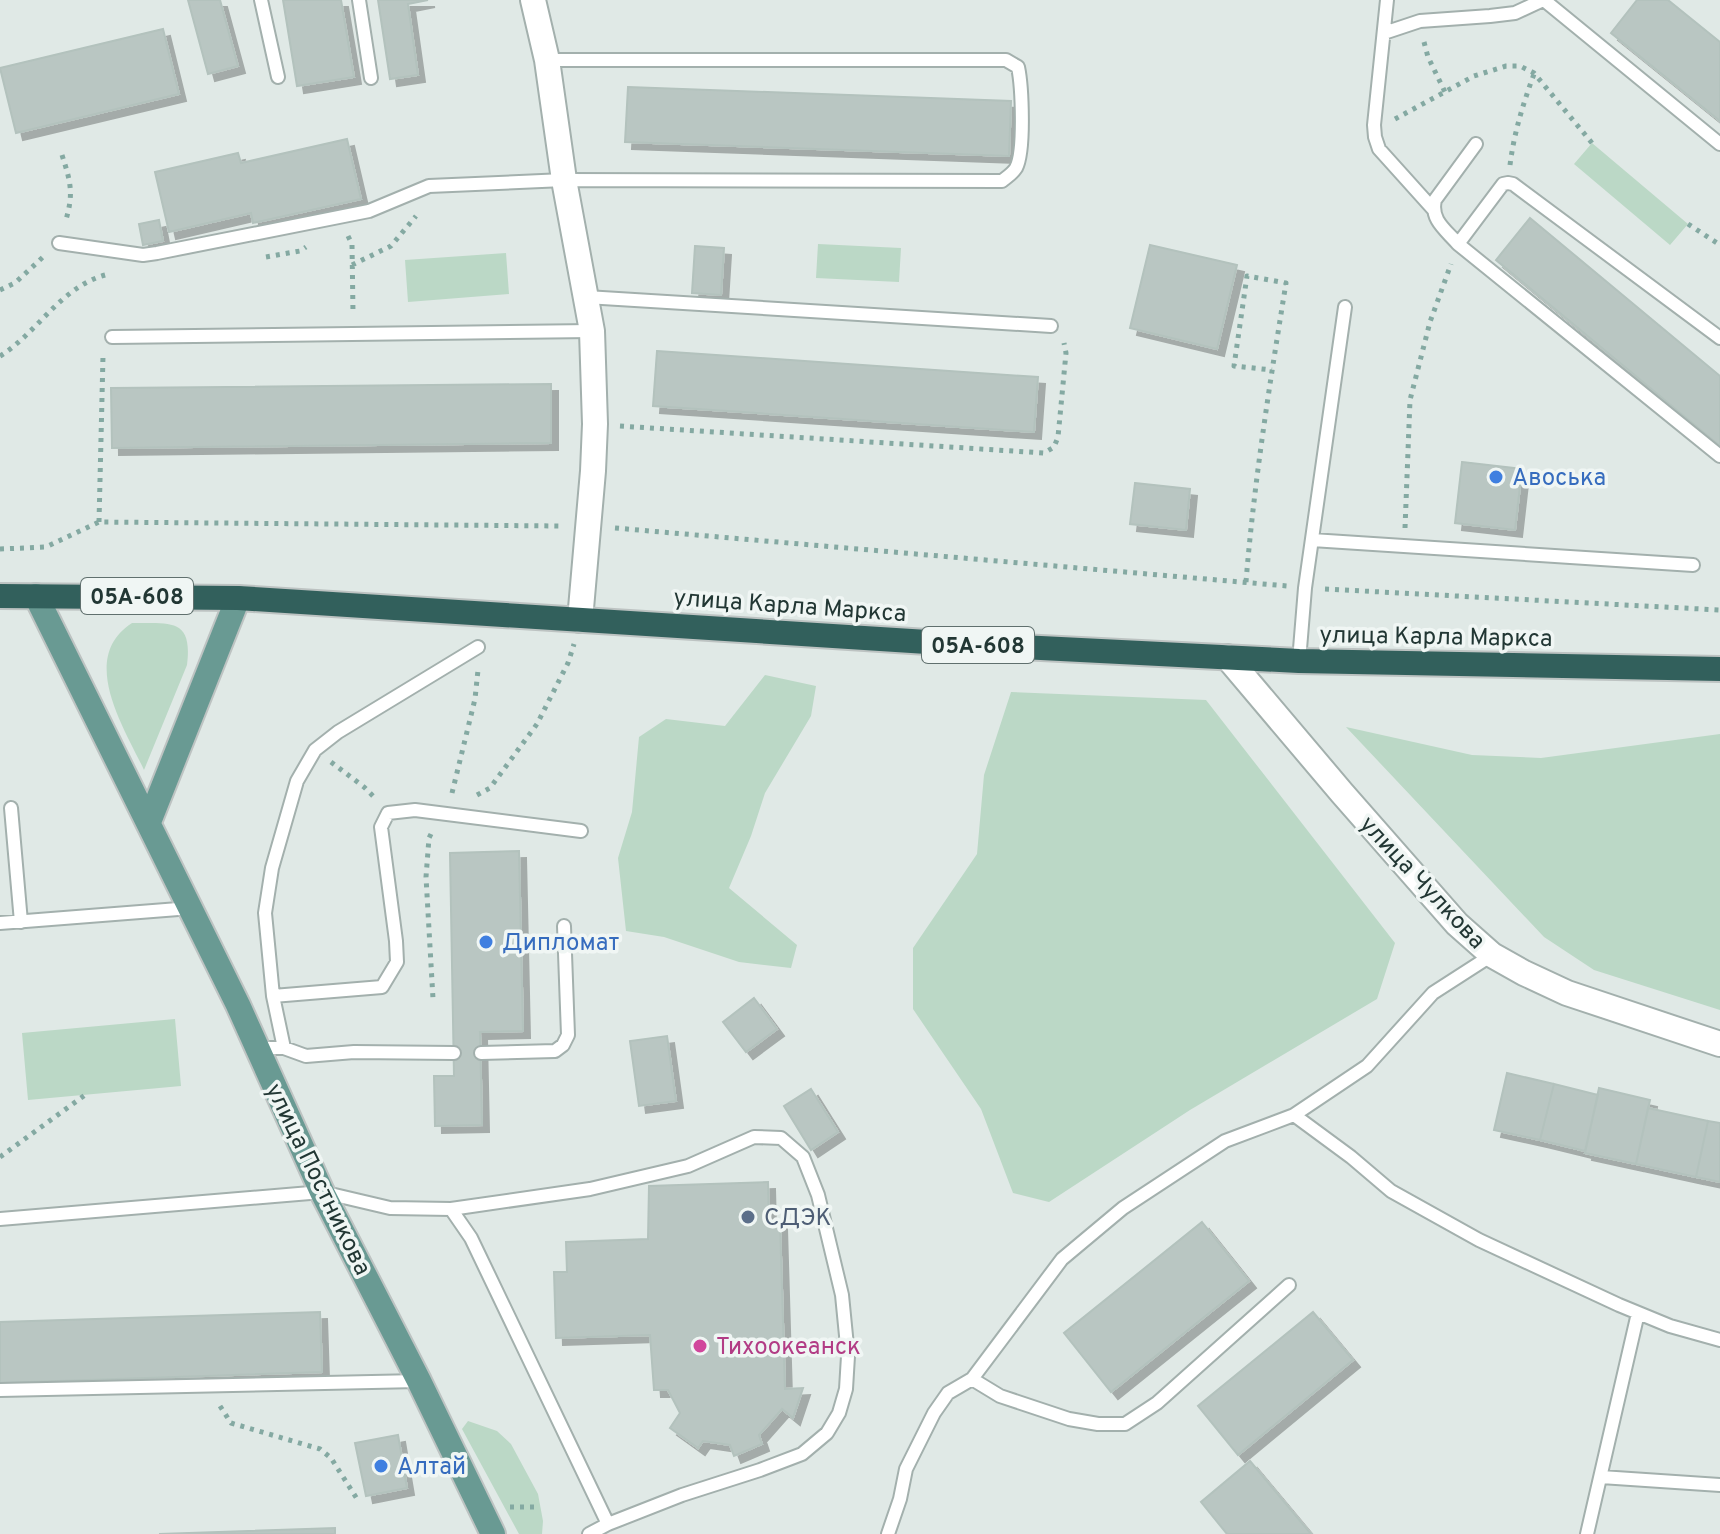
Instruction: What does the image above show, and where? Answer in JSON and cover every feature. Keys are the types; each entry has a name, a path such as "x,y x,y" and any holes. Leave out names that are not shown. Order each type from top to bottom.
{"highway":[{"name":"улица Карла Маркса","path":"0,596 238,598 943,643 1299,661 1720,669"}],"main road":[{"name":"улица Постникова","path":"36,596 191,908 322,1192 493,1534"},
{"path":"149,822 238,598"}],"street":[{"path":"533,0 547,60 564,180 592,331 595,424 580,620"},
{"name":"улица Чулкова","path":"1227,657 1457,924 1492,955 1567,993 1720,1044"}],"lane":[{"path":"261,0 278,77"},
{"path":"359,0 371,78"},
{"path":"1387,0 1375,137 1379,149 1433,209"},
{"path":"1384,33 1420,21 1515,13 1544,0 1720,144"},
{"path":"59,243 143,255 157,253 369,211 429,186 564,180 1002,181 1015,170 1020,155 1020,79 1018,67 1006,60 547,60"},
{"path":"1476,144 1435,200 1434,217 1458,244 1720,456"},
{"path":"1458,244 1503,184 1513,184 1720,338"},
{"path":"586,297 1051,326"},
{"path":"1299,661 1305,588 1345,307"},
{"path":"112,337 592,331"},
{"path":"1312,540 1693,565"},
{"path":"284,1048 273,996 265,913 272,868 297,781 315,750 338,732 478,647"},
{"path":"11,808 21,922"},
{"path":"273,996 382,987 397,962 381,827 388,813 415,810 581,831"},
{"path":"0,923 191,908"},
{"path":"481,1053 555,1051 563,1045 568,1035 564,926"},
{"path":"888,1534 906,1469 934,1413 948,1393 972,1379 1062,1259 1123,1208 1225,1141 1294,1115 1367,1066 1433,993 1492,955"},
{"path":"257,1048 284,1048 306,1056 354,1052 454,1053"},
{"path":"1294,1115 1391,1191 1479,1240 1638,1313 1720,1340"},
{"path":"0,1219 322,1192 390,1208 451,1209 590,1189 688,1166 754,1137 781,1138 803,1157 818,1195 842,1295 848,1356 846,1389 839,1413 827,1433 802,1454 682,1495 589,1534"},
{"path":"451,1209 471,1238 608,1524"},
{"path":"972,1379 1000,1396 1069,1419 1098,1424 1125,1424 1157,1403 1289,1285"},
{"path":"1587,1534 1638,1313"},
{"path":"0,1390 419,1381"},
{"path":"1601,1477 1720,1485"}],"path":[{"path":"1420,21 1428,57 1445,92"},
{"path":"1374,125 1398,118 1474,76 1506,66 1520,66 1534,73 1592,143"},
{"path":"1508,183 1513,138 1534,73"},
{"path":"352,265 391,246 421,209 429,186"},
{"path":"1688,224 1720,245"},
{"path":"338,235 347,234 352,244 354,335"},
{"path":"253,259 300,251 317,242"},
{"path":"1404,533 1410,400 1430,322 1458,244"},
{"path":"0,356 17,346 55,305 78,287 94,277 115,272"},
{"path":"1246,583 1250,534 1286,283 1247,276 1234,366 1272,370"},
{"path":"0,297 1,290"},
{"path":"595,424 1044,453 1054,447 1058,437 1066,353 1063,339 1051,326"},
{"path":"99,522 103,354 112,337"},
{"path":"0,549 46,547 99,522 589,526 1305,588 1720,610"},
{"path":"445,815 490,788 537,724 568,663 580,620"},
{"path":"315,750 364,787"},
{"path":"0,1157 85,1095"},
{"path":"231,1423 320,1449 331,1458 359,1502"}],"green space":[{"path":"1592,143 1688,224 1670,245 1574,164"},
{"path":"818,244 901,248 899,282 816,278"},
{"path":"506,253 509,294 408,302 405,260"},
{"path":"132,623 176,626 186,638 188,649 187,665 144,770 117,714 107,674 108,655 116,638"},
{"path":"765,675 816,686 811,716 765,793 729,888 797,945 791,968 739,962 664,937 626,931 618,858 632,812 639,737 666,719 725,726"},
{"path":"1011,692 1206,700 1395,943 1377,999 1190,1110 1049,1202 1013,1193 981,1109 913,1009 913,948 977,854 984,775"},
{"path":"1346,727 1472,755 1541,758 1720,734 1720,1010 1594,970 1544,937"},
{"path":"175,1019 181,1086 28,1100 22,1033"},
{"path":"468,1421 497,1431 511,1444 538,1494 542,1534 519,1534 462,1429"}],"building":[{"path":"188,0 220,0 238,66 208,74"},
{"path":"283,0 341,0 354,77 297,86"},
{"path":"378,0 428,0 408,4 418,75 390,79"},
{"path":"1637,0 1668,0 1720,42 1720,121 1611,33"},
{"path":"163,29 179,94 16,133 0,68"},
{"path":"628,87 1011,101 1009,156 625,142"},
{"path":"347,139 361,199 253,223 251,213 169,232 155,172 238,153 241,163"},
{"path":"1530,218 1720,376 1720,446 1496,260"},
{"path":"159,220 163,241 143,245 139,224"},
{"path":"1150,245 1237,265 1217,349 1130,328"},
{"path":"695,246 724,248 721,295 692,293"},
{"path":"657,351 1038,377 1034,432 653,406"},
{"path":"551,384 551,443 112,448 111,388"},
{"path":"1462,462 1522,469 1515,530 1455,523"},
{"path":"1135,483 1190,489 1186,530 1130,524"},
{"name":"Дипломат","path":"519,851 523,1031 480,1032 482,1125 435,1126 434,1076 454,1076 450,853"},
{"path":"754,998 777,1029 746,1052 723,1022"},
{"path":"667,1036 676,1101 639,1106 630,1041"},
{"path":"1507,1073 1554,1084 1540,1140 1494,1130"},
{"path":"1554,1084 1598,1095 1585,1151 1540,1140"},
{"path":"1599,1088 1650,1100 1636,1164 1585,1153"},
{"path":"811,1089 838,1132 811,1150 784,1106"},
{"path":"1648,1108 1708,1121 1696,1177 1636,1164"},
{"path":"1708,1121 1720,1123 1720,1182 1696,1177"},
{"path":"768,1182 769,1222 780,1222 785,1389 803,1388 793,1418 782,1409 759,1435 762,1444 734,1456 730,1445 703,1441 698,1448 670,1428 680,1413 668,1390 654,1390 650,1335 556,1338 554,1272 567,1272 566,1242 648,1239 649,1186"},
{"path":"1202,1222 1249,1281 1111,1392 1064,1333"},
{"path":"320,1312 322,1372 0,1383 0,1322"},
{"path":"1313,1312 1353,1360 1238,1455 1198,1406"},
{"name":"Алтай","path":"398,1435 407,1488 366,1496 355,1443"},
{"path":"1250,1461 1311,1534 1227,1534 1201,1502"},
{"path":"335,1528 335,1534 159,1534"}],"place":[{"name":"Авоська","path":"1496,477"},
{"name":"Дипломат","path":"486,942"},
{"name":"СДЭК","path":"748,1217"},
{"name":"Тихоокеанск","path":"700,1346"},
{"name":"Алтай","path":"381,1466"}]}
